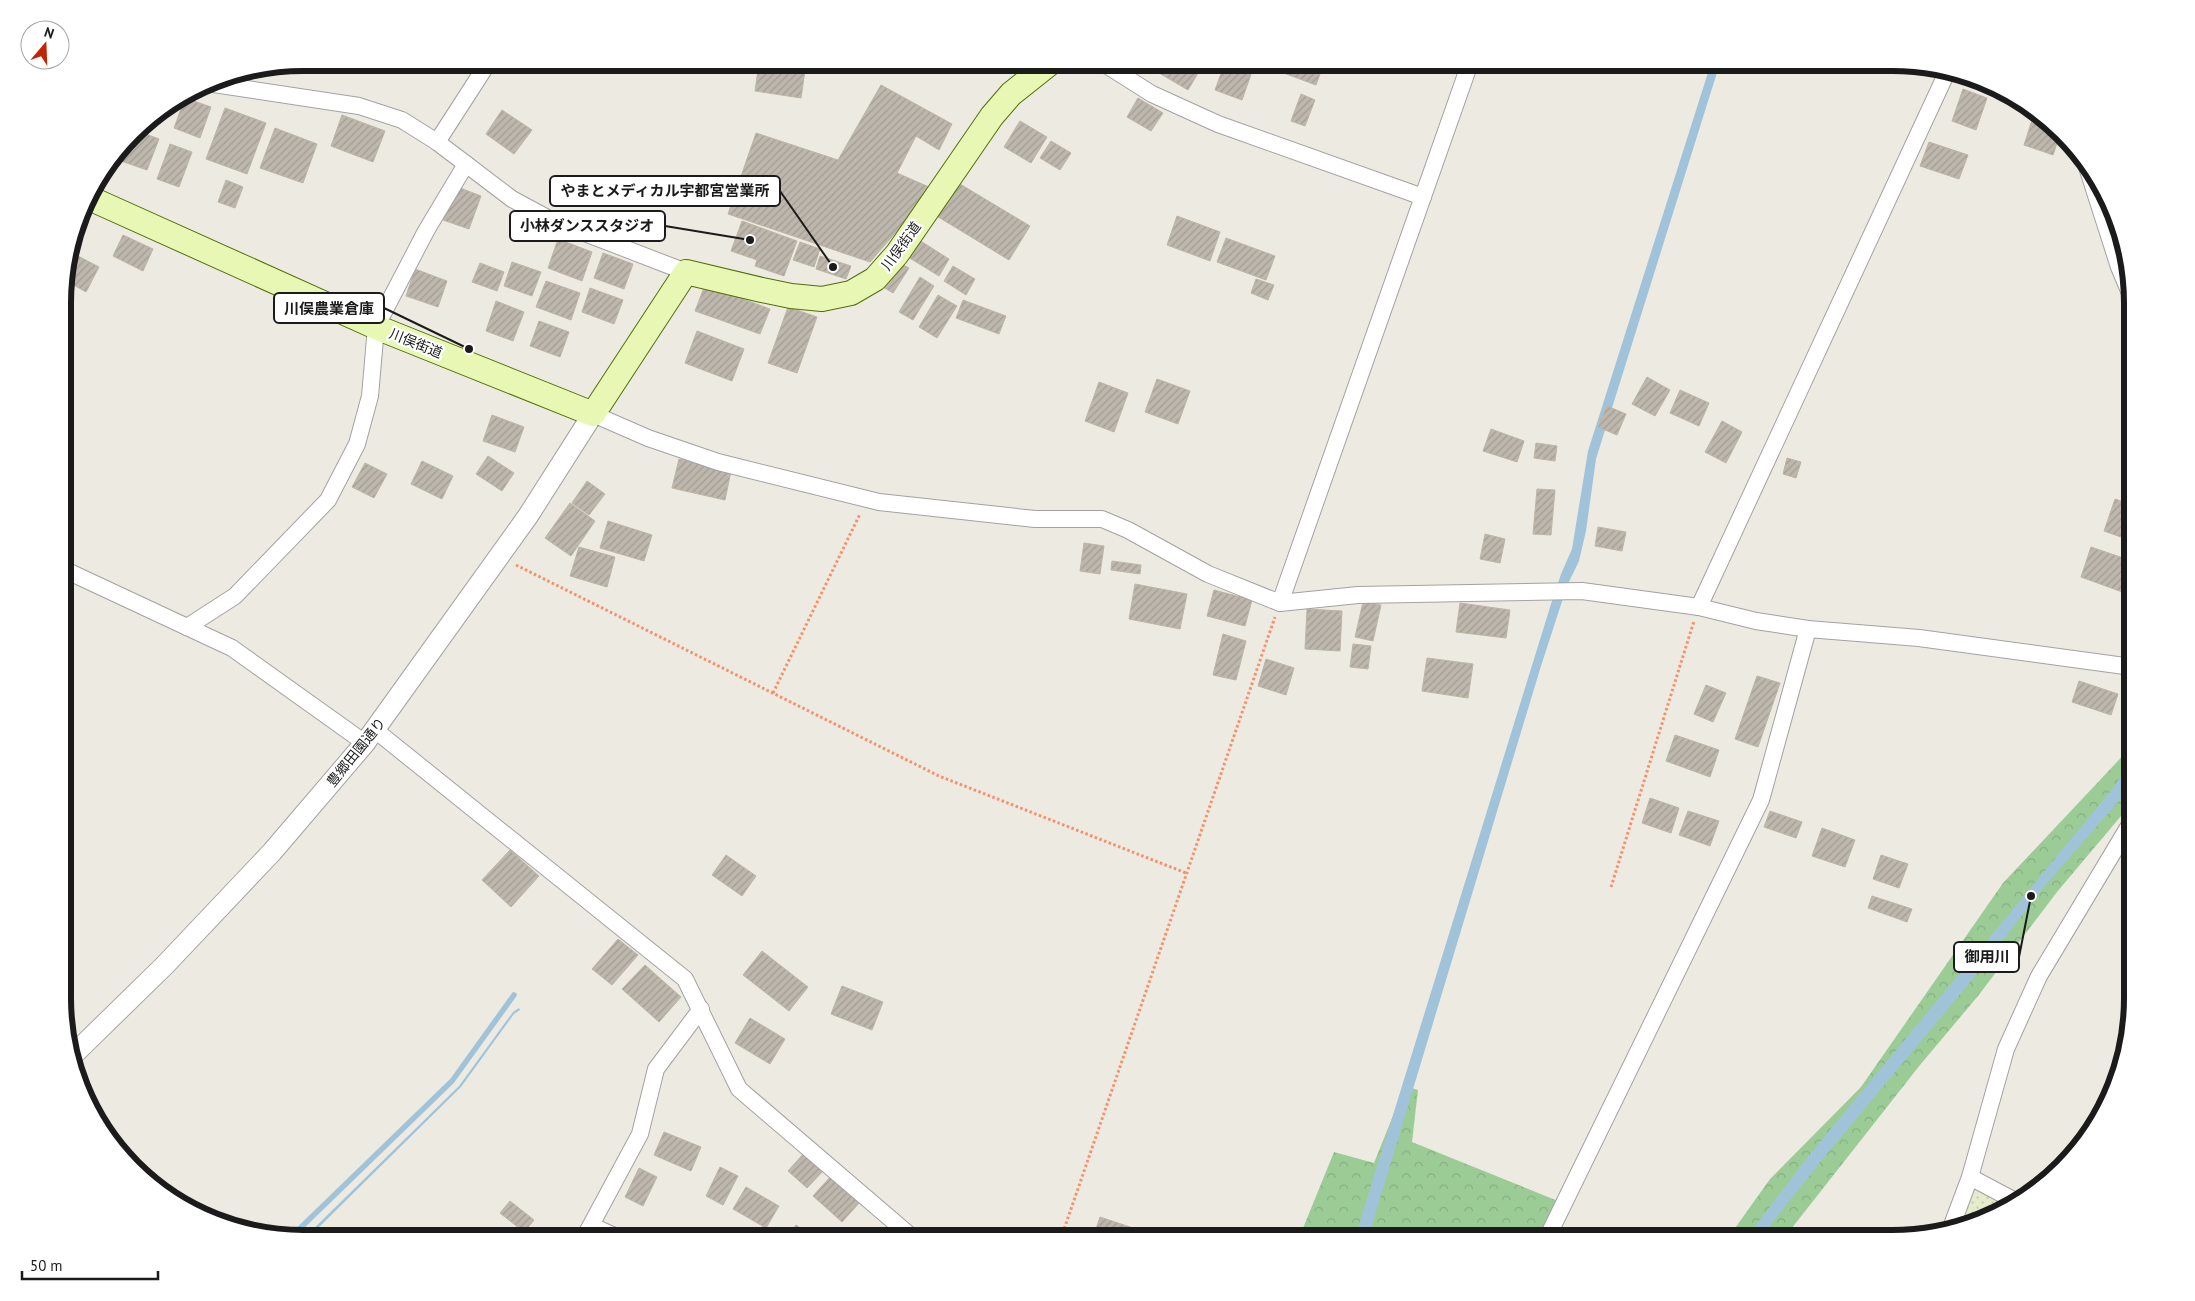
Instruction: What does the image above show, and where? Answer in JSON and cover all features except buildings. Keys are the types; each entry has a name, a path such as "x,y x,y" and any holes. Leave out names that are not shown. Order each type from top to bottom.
{"main road":[{"name":"川俣街道","path":"686,272 762,290 822,299 851,293 875,279 897,254 992,116 1011,94 1039,71"},
{"name":"川俣街道","path":"95,201 376,327 593,414"},
{"path":"593,414 686,272"}],"street":[{"path":"437,142 482,71"},
{"path":"1117,71 1152,94 1218,124 1423,197"},
{"path":"1280,603 1467,71"},
{"path":"1699,607 1945,78"},
{"name":"川俣街道","path":"222,86 359,106 402,120 437,142 512,199 551,220 686,272"},
{"path":"187,626 235,596 328,500 357,444 370,396 376,327 426,231 466,164"},
{"path":"2094,189 2122,274"},
{"path":"593,414 648,438 718,462 879,502 1035,519 1102,520 1128,530 1208,574 1280,603 1358,595 1582,591 1699,607 1756,621 1808,629 1919,638 2124,666"},
{"name":"豊郷田園通り","path":"78,1051 165,965 272,852 370,736 528,516 593,414"},
{"path":"71,573 232,648 370,736 685,979 739,1089 904,1230"},
{"path":"1551,1230 1761,800 1808,629"},
{"path":"1953,1222 1970,1176 2006,1049 2039,976 2124,834"},
{"path":"589,1230 640,1134 656,1069 701,1009"},
{"path":"1970,1176 2010,1198"}],"path":[{"path":"773,693 867,499"},
{"path":"500,556 939,776 1186,872"},
{"path":"1064,1230 1280,603"},
{"path":"1611,887 1699,607"}],"green space":[{"path":"2124,754 2124,812 2057,892 1978,996 1920,1065 1790,1230 1734,1230 1770,1179 1861,1087 2003,883"},
{"path":"1405,1086 1418,1090 1412,1142 1558,1201 1542,1230 1302,1230 1334,1152 1374,1163"},
{"path":"1975,1187 2003,1202 1981,1212 1961,1219"}],"water":[{"path":"1708,71 1717,71 1596,459 1586,531 1579,561 1567,586 1541,666 1370,1230 1357,1230 1551,604 1572,549 1588,451"},
{"path":"2124,773 2124,794 2118,802 2047,883 1971,981 1821,1161 1766,1230 1752,1230 1811,1153 2106,797"},
{"path":"519,1008 520,1010 514,1014 461,1087 316,1230 312,1230 459,1086 513,1012"}],"waterway":[{"path":"299,1230 452,1081 514,995"}],"place":[{"name":"小林ダンススタジオ","path":"750,240"},
{"name":"やまとメディカル宇都宮営業所","path":"833,267"},
{"name":"川俣農業倉庫","path":"469,349"},
{"name":"御用川","path":"2031,896"}]}
